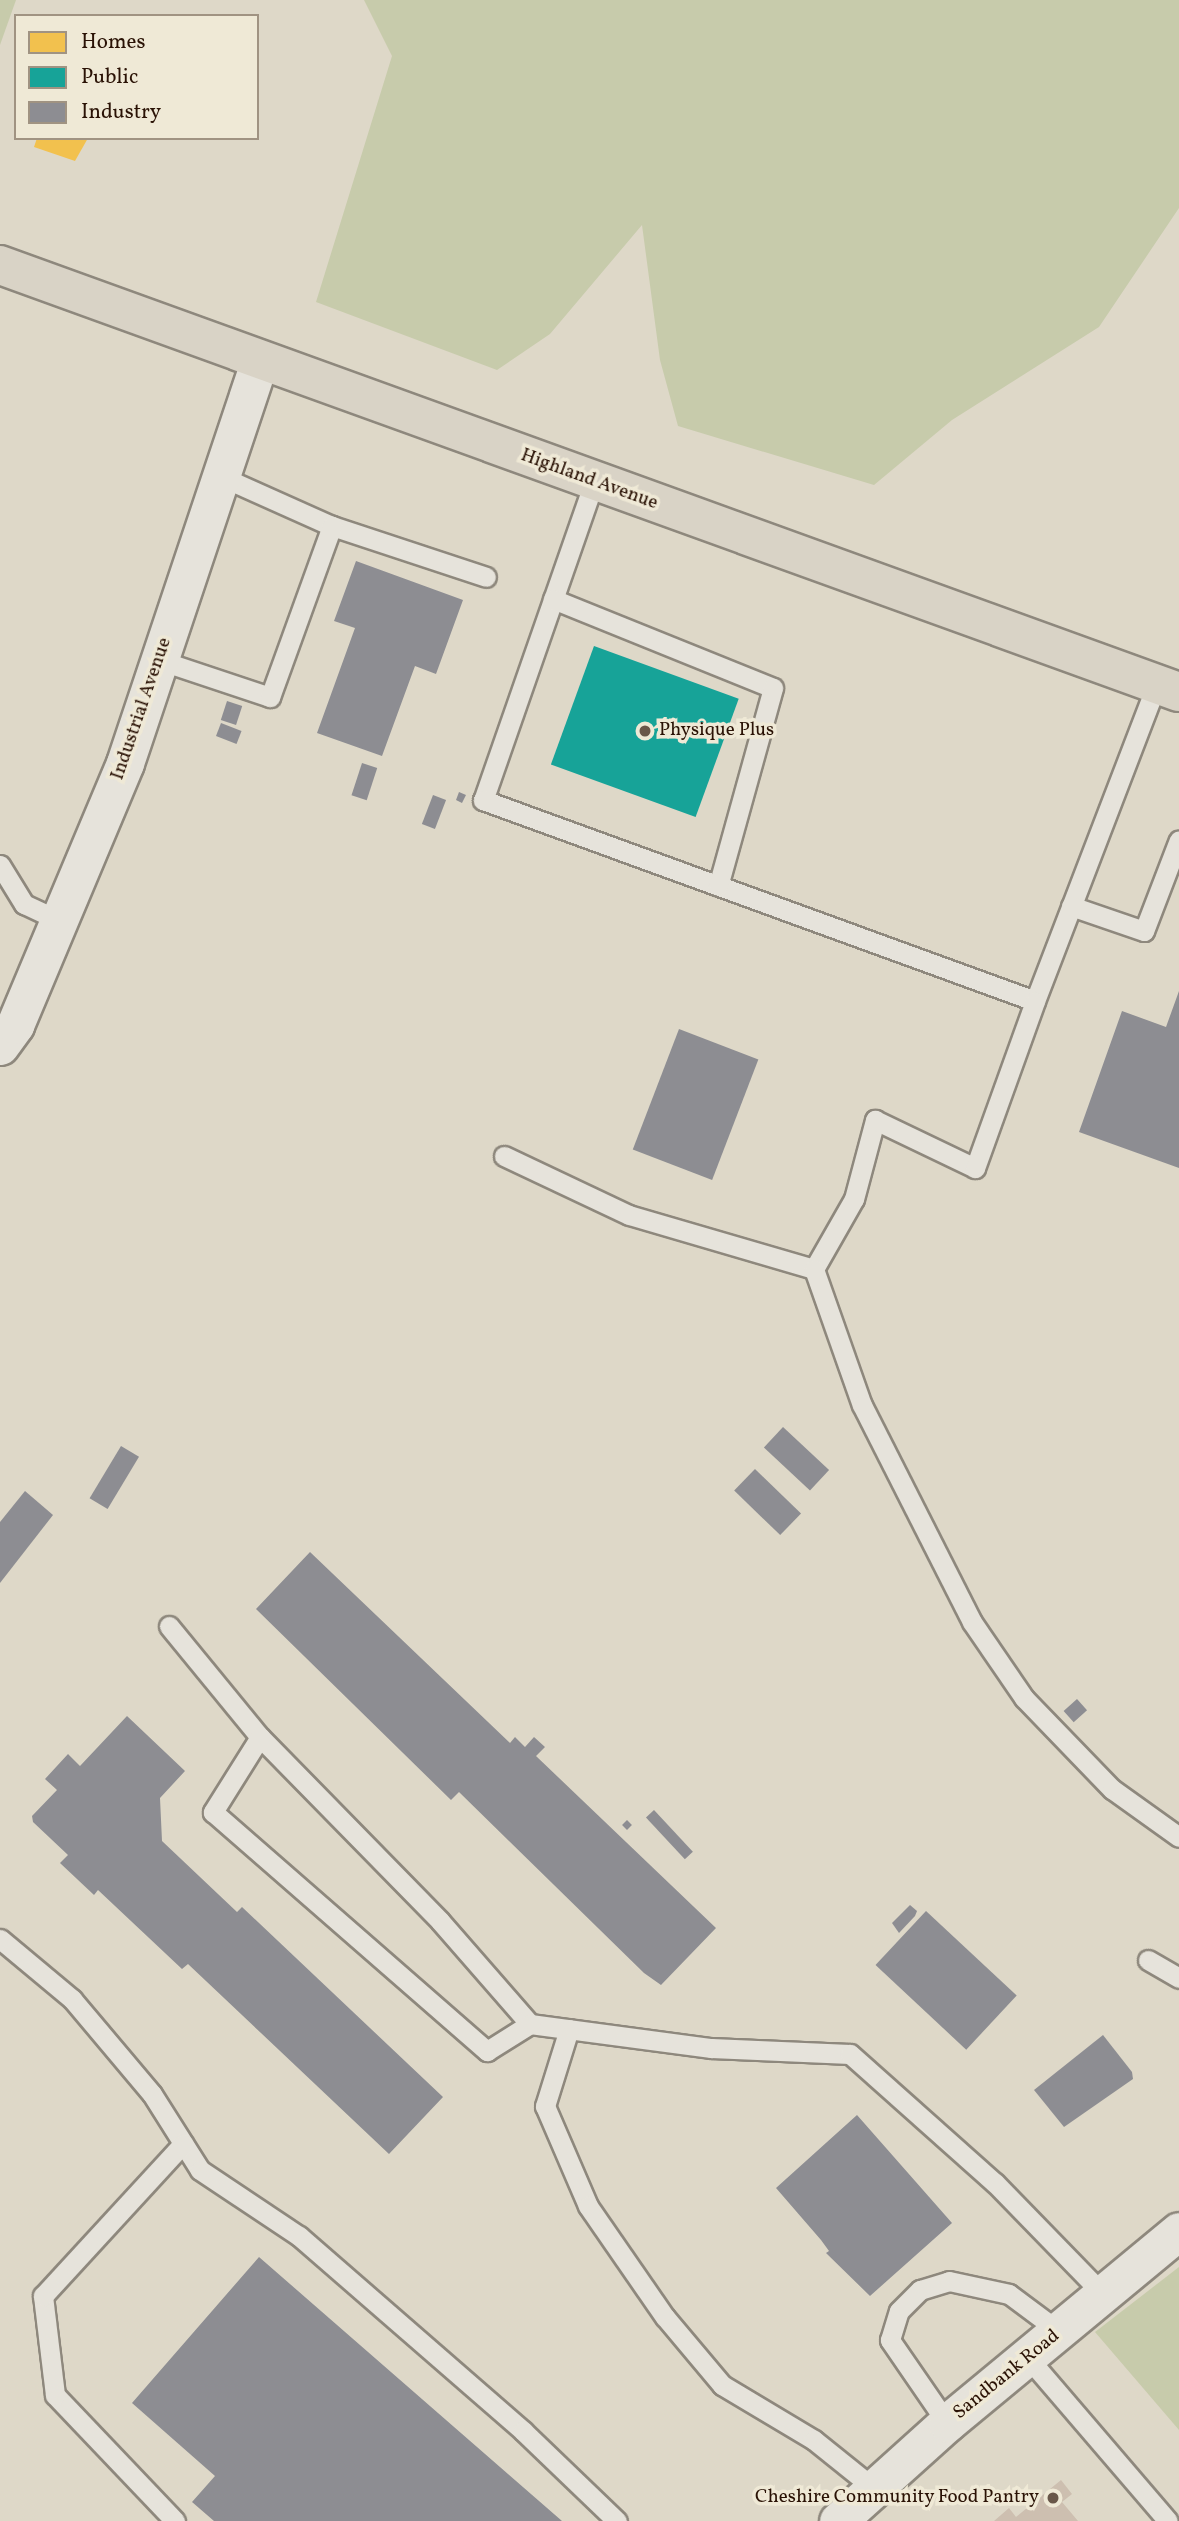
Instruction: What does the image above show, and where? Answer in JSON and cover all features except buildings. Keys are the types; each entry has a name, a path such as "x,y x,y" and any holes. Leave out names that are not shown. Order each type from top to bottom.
{"highway":[{"name":"Highland Avenue","path":"0,265 259,362 1168,688"}],"street":[{"name":"Industrial Avenue","path":"0,1046 15,1025 125,763 259,362"},
{"name":"Sandbank Road","path":"838,2521 947,2423 1030,2359 1179,2231"}],"lane":[{"path":"220,476 332,526 486,577"},
{"path":"594,482 482,800 1035,1001"},
{"path":"159,660 270,697 332,526"},
{"path":"553,599 773,688 718,886"},
{"path":"1168,688 1071,906 975,1168 875,1120 854,1199 814,1269 862,1405 972,1622 1024,1698 1112,1789 1179,1837"},
{"path":"1071,906 1144,931 1179,840"},
{"path":"0,865 24,904 59,920"},
{"path":"504,1156 629,1215 814,1269"},
{"path":"169,1626 260,1737 440,1921 530,2024"},
{"path":"260,1737 213,1811 487,2051 530,2024 711,2048 850,2054 995,2183 1104,2295"},
{"path":"0,1939 72,2000 152,2094 200,2170 299,2236 523,2431 617,2521"},
{"path":"1148,1960 1179,1978"},
{"path":"569,2029 545,2106 589,2206 665,2317 722,2385 814,2440 875,2489"},
{"path":"175,2521 55,2395 43,2296 183,2144"},
{"path":"947,2423 890,2340 900,2311 920,2290 949,2281 1009,2294 1060,2332"},
{"path":"1030,2359 1168,2521"}],"green space":[{"path":"0,0 16,0 0,45"},
{"path":"364,0 1179,0 1179,208 1099,327 952,420 874,485 678,426 660,360 642,225 550,334 497,370 316,302 392,56"},
{"path":"1179,2267 1179,2430 1095,2332"}],"place":[{"name":"Physique Plus","path":"645,731"},
{"name":"Cheshire Community Food Pantry","path":"1053,2498"}]}
